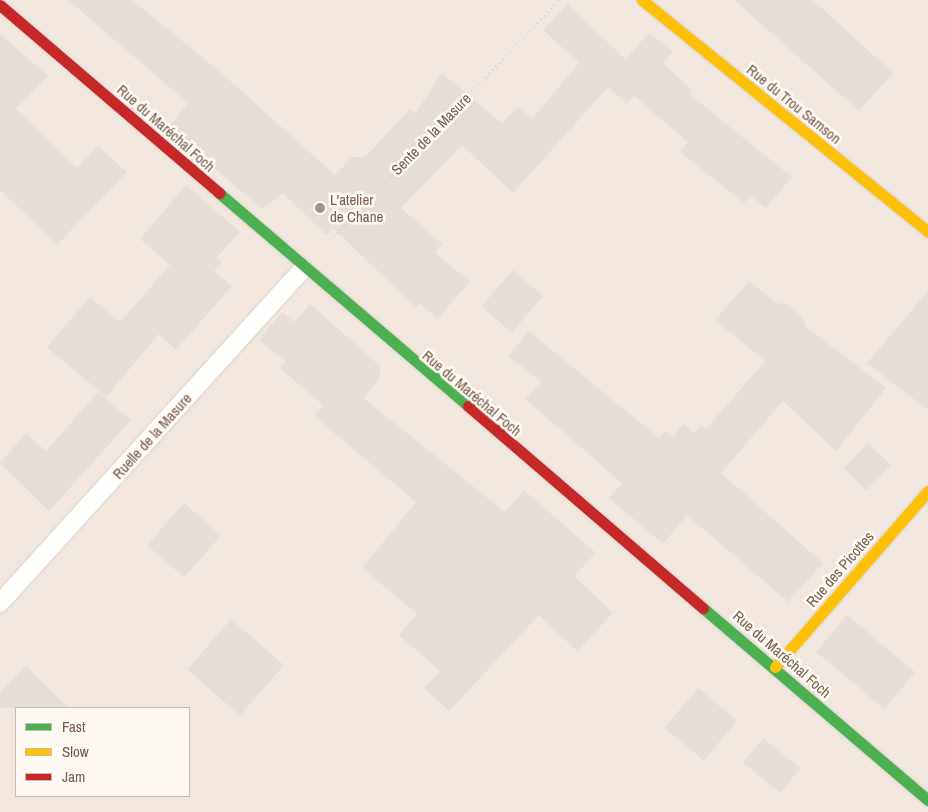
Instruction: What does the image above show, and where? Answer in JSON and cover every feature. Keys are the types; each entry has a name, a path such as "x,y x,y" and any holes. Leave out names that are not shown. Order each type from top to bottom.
{"street":[{"name":"Rue du Trou Samson","path":"642,0 928,232"},
{"name":"Rue du Maréchal Foch","path":"0,5 304,269 775,667 928,800"},
{"name":"Rue des Picottes","path":"775,667 928,491"}],"lane":[{"name":"Ruelle de la Masure","path":"0,603 304,269"}],"path":[{"name":"Sente de la Masure","path":"304,269 559,0"}],"shaded area":[{"path":"0,0 928,0 928,812 0,812"}],"building":[{"path":"68,0 132,0 218,70 335,175 352,157 365,157 410,109 415,114 442,73 502,123 518,107 532,119 579,63 543,30 568,4 625,59 649,33 673,52 663,63 692,90 689,94 792,177 766,208 750,196 744,203 680,152 688,142 634,96 627,104 608,87 513,193 462,145 401,208 442,244 435,253 470,282 437,319 420,303 415,307 333,228 326,235 283,193 262,209 207,162 171,125 188,103"},
{"path":"734,0 813,0 893,73 859,111"},
{"path":"0,34 48,76 16,109 77,168 98,146 127,172 57,245 0,190"},
{"path":"186,185 240,232 216,258 222,263 214,271 232,286 176,350 159,334 106,397 47,347 90,297 120,322 170,265 140,239"},
{"path":"513,270 543,296 512,332 482,306"},
{"path":"749,281 776,303 786,304 803,318 805,326 886,388 836,451 783,401 721,473 823,563 788,602 687,515 663,544 609,498 622,483 525,399 541,382 508,356 529,331 659,438 665,431 673,437 683,424 694,433 701,425 706,429 765,361 715,320"},
{"path":"928,291 928,410 867,363"},
{"path":"310,304 380,366 380,378 363,398 505,512 524,490 596,553 574,576 613,613 577,651 539,615 449,711 424,688 440,671 399,635 417,614 362,568 416,502 314,416 323,405 280,368 286,362 259,340 282,312 294,322"},
{"path":"98,392 131,420 49,511 0,463 26,433 46,451"},
{"path":"868,443 891,465 867,490 844,468"},
{"path":"184,503 221,535 184,577 147,545"},
{"path":"847,615 915,672 884,709 816,652"},
{"path":"231,619 284,665 240,715 187,670"},
{"path":"26,666 68,707 0,708 0,692"},
{"path":"698,688 737,721 704,761 665,728"},
{"path":"763,738 800,768 780,793 743,763"}],"traffic: fast":[{"path":"219,193 468,406"},
{"path":"703,608 928,800"}],"traffic: slow":[{"path":"642,0 928,232"},
{"path":"775,667 928,491"}],"traffic: jam":[{"path":"0,5 219,193"},
{"path":"468,406 703,608"}],"place":[{"name":"L'atelier de Chane","path":"320,208"}]}
